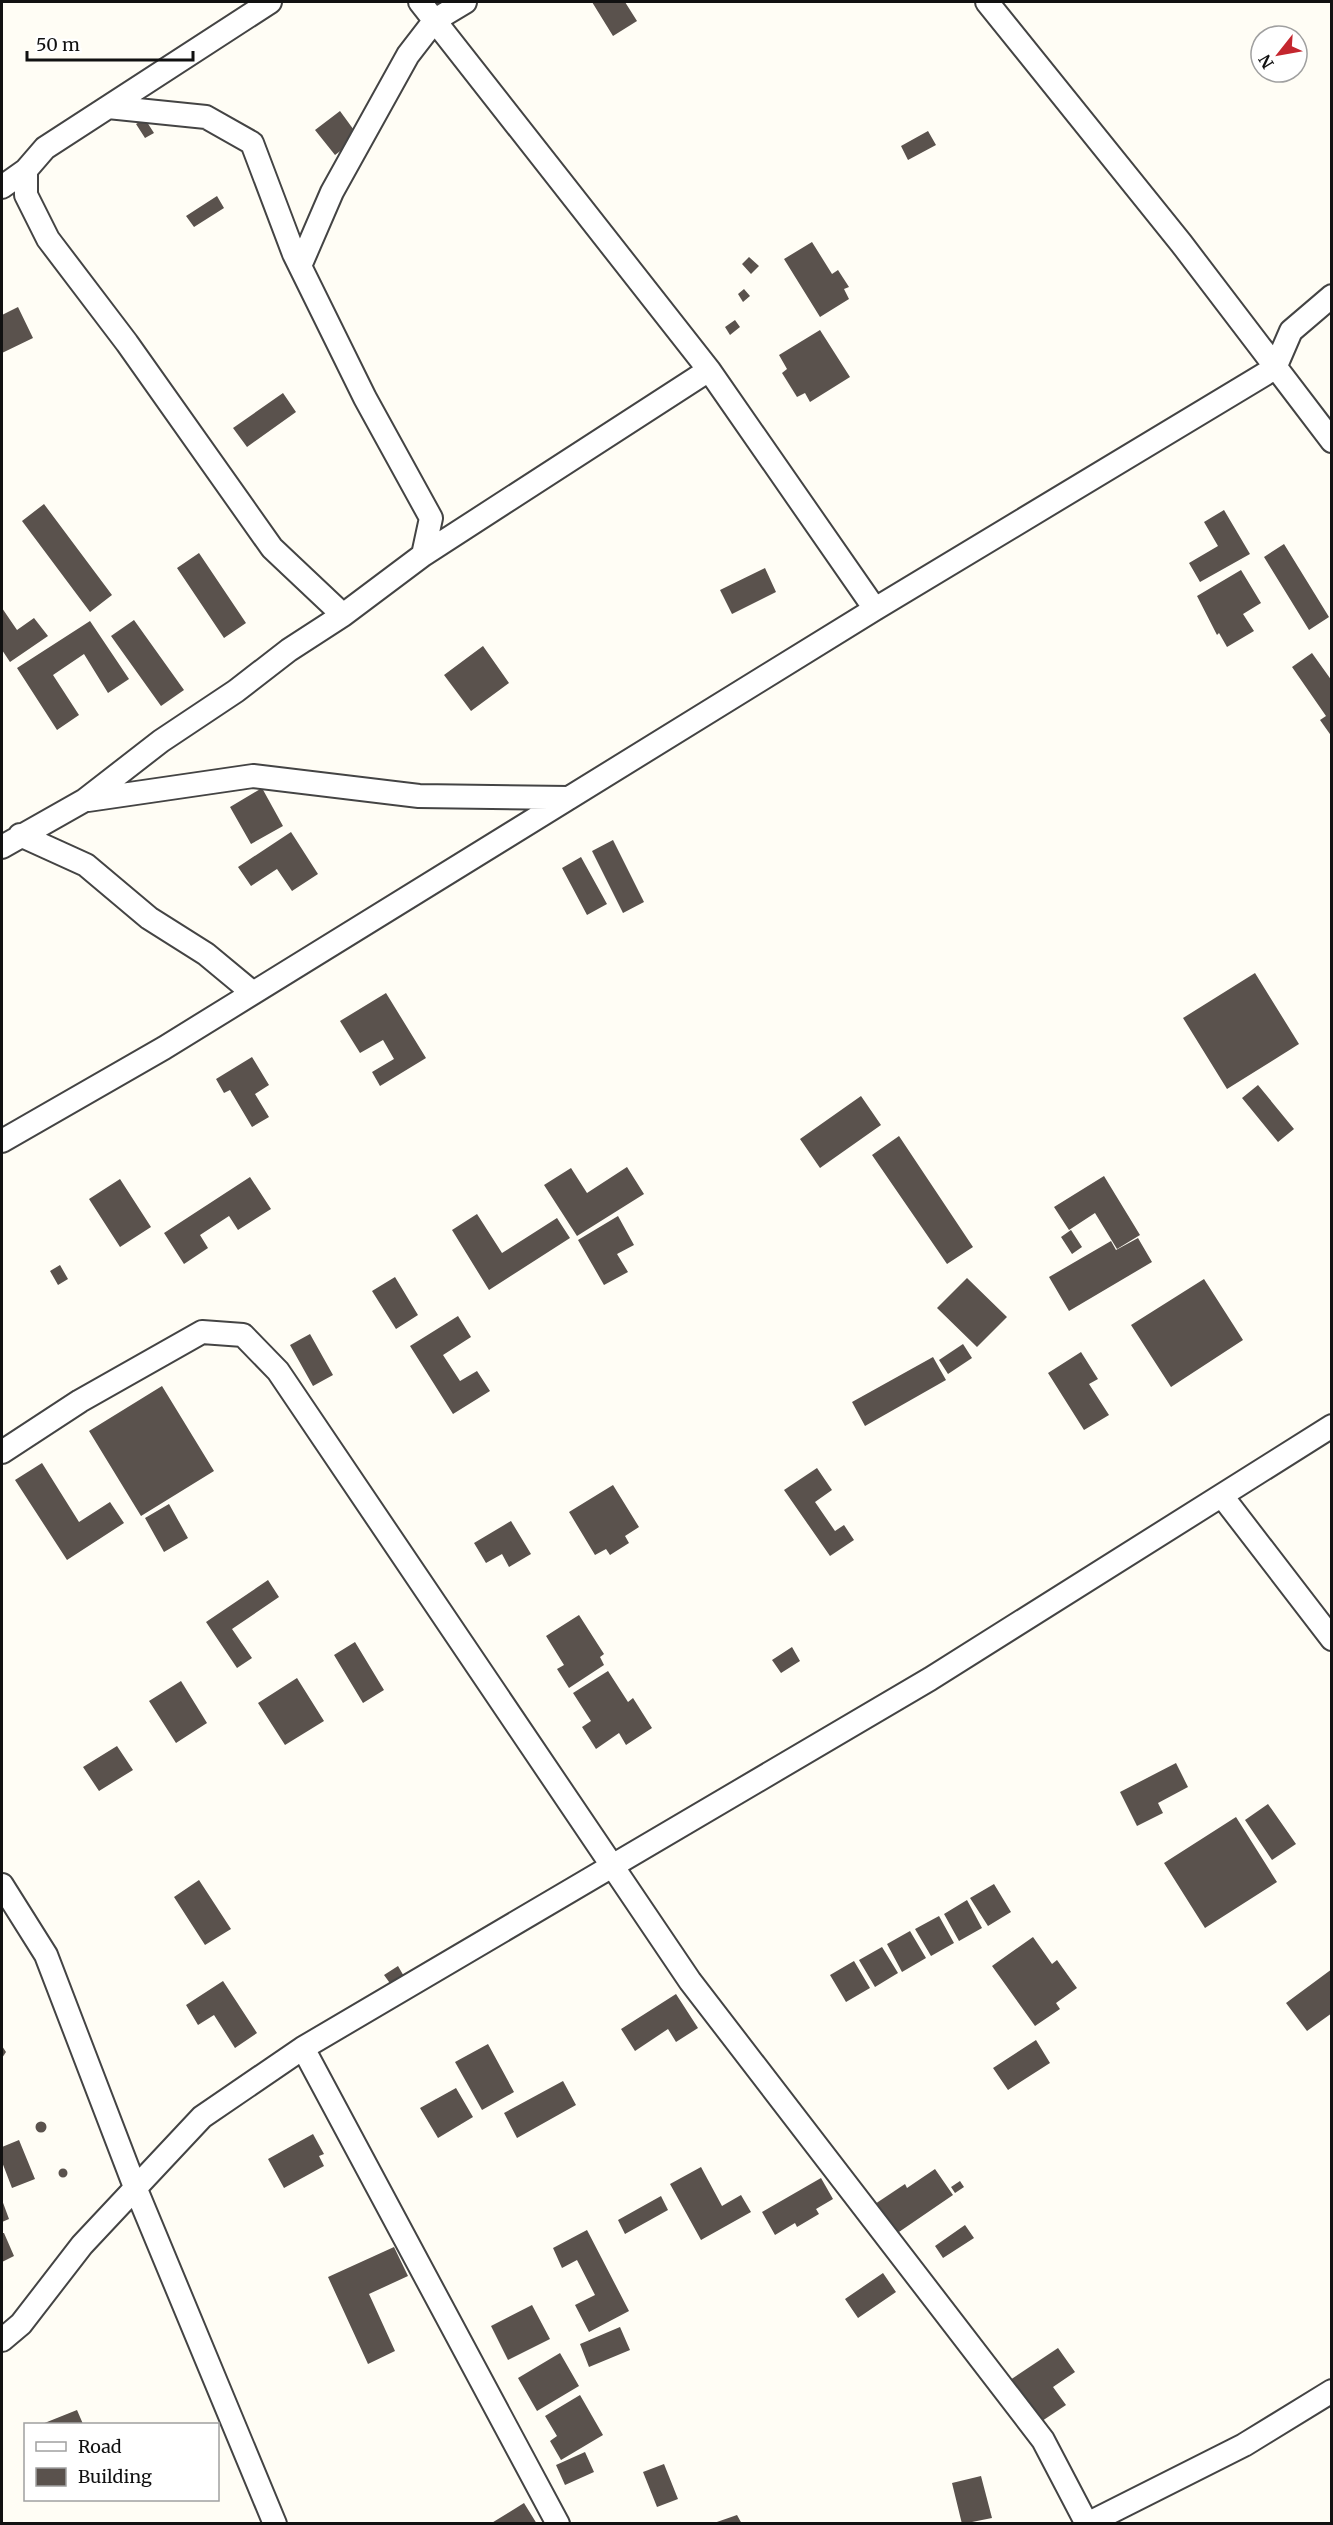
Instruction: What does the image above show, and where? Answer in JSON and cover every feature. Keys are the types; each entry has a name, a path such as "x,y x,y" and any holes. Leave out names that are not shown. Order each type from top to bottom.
{"street":[{"path":"2,187 26,170 45,148 270,2"},
{"path":"420,2 709,370 875,609"},
{"path":"300,266 332,192 408,55 435,20 465,2"},
{"path":"987,2 1181,243 1332,441"},
{"path":"108,107 206,117 252,143 300,266 365,398 431,518 423,555"},
{"path":"26,170 26,195 48,239 127,343 272,548 342,615"},
{"path":"2,1141 164,1048 875,609 1275,368 1291,331 1321,303 1332,297"},
{"path":"11,841 85,800 161,741 342,615 423,555 709,370"},
{"path":"85,800 253,776 419,796 569,798"},
{"path":"11,841 86,865 149,918 206,954 253,993"},
{"path":"2,1452 80,1401 202,1332 243,1335 278,1371 690,1982 1043,2440 1087,2523 1244,2445 1332,2391"},
{"path":"2,2340 21,2324 82,2245 202,2117 303,2048 930,1679 1332,1426"},
{"path":"1222,1496 1332,1638"},
{"path":"2,1885 46,1955 135,2187 275,2523"},
{"path":"303,2048 558,2523"}],"building":[{"path":"592,2 625,2 637,21 613,36"},
{"path":"340,111 359,137 335,155 315,130"},
{"path":"145,119 154,133 145,138 136,124"},
{"path":"928,131 936,145 908,160 901,146"},
{"path":"217,196 224,208 194,227 186,216"},
{"path":"812,242 832,274 838,270 849,287 844,289 849,299 820,317 784,259"},
{"path":"749,257 759,266 751,274 742,264"},
{"path":"744,289 750,296 743,302 738,294"},
{"path":"18,307 33,338 2,353 2,315"},
{"path":"735,320 740,327 730,335 725,327"},
{"path":"820,330 850,377 810,402 805,393 797,397 782,373 787,369 779,355"},
{"path":"283,393 296,412 247,447 233,428"},
{"path":"44,504 112,595 90,612 22,521"},
{"path":"1224,510 1250,554 1200,582 1189,563 1218,546 1204,522"},
{"path":"1284,544 1329,617 1309,630 1264,557"},
{"path":"199,553 246,623 224,638 177,568"},
{"path":"765,568 776,592 732,614 720,590"},
{"path":"1241,570 1261,603 1243,614 1254,631 1227,647 1219,633 1217,635 1197,596"},
{"path":"2,608 17,630 34,618 48,636 10,662 2,650"},
{"path":"134,620 184,690 161,706 111,636"},
{"path":"90,621 129,679 108,693 84,654 53,675 79,715 57,730 17,668"},
{"path":"483,646 509,683 471,711 444,675"},
{"path":"1312,653 1332,681 1332,737 1320,720 1326,716 1292,667"},
{"path":"262,788 283,826 251,844 230,807"},
{"path":"291,832 318,874 292,891 277,869 251,886 238,867"},
{"path":"613,840 644,902 623,913 592,851"},
{"path":"581,857 607,904 587,915 562,868"},
{"path":"1255,973 1299,1044 1227,1089 1183,1018"},
{"path":"386,993 426,1058 380,1086 372,1072 394,1059 383,1040 360,1053 340,1021"},
{"path":"252,1057 269,1085 255,1094 269,1117 252,1127 230,1090 224,1093 216,1079"},
{"path":"1258,1085 1294,1129 1278,1142 1242,1098"},
{"path":"861,1096 881,1125 820,1168 800,1139"},
{"path":"899,1136 973,1247 947,1264 872,1155"},
{"path":"627,1167 644,1194 577,1236 544,1185 571,1168 587,1193"},
{"path":"1104,1176 1140,1235 1117,1249 1095,1213 1069,1230 1054,1207"},
{"path":"250,1177 271,1209 238,1230 229,1216 200,1235 208,1248 184,1264 164,1233"},
{"path":"120,1179 151,1227 120,1247 89,1199"},
{"path":"477,1214 502,1253 557,1218 570,1238 489,1290 452,1230"},
{"path":"618,1216 634,1245 617,1254 628,1272 604,1285 578,1240"},
{"path":"1071,1230 1082,1247 1072,1254 1061,1237"},
{"path":"1138,1238 1152,1262 1069,1311 1049,1277 1111,1241 1116,1250"},
{"path":"60,1265 68,1279 58,1285 50,1271"},
{"path":"395,1277 418,1315 396,1329 372,1291"},
{"path":"967,1278 1007,1317 977,1347 937,1308"},
{"path":"1204,1279 1243,1340 1171,1387 1131,1325"},
{"path":"458,1316 471,1337 443,1355 460,1381 477,1371 490,1391 453,1414 410,1346"},
{"path":"310,1334 333,1375 313,1386 290,1345"},
{"path":"963,1344 972,1358 948,1374 939,1360"},
{"path":"1081,1352 1098,1379 1089,1384 1109,1415 1084,1430 1048,1373"},
{"path":"933,1357 946,1380 865,1426 852,1402"},
{"path":"162,1386 214,1471 141,1516 89,1431"},
{"path":"42,1463 79,1522 110,1502 124,1523 67,1560 15,1480"},
{"path":"817,1468 832,1490 815,1502 835,1531 844,1525 854,1540 830,1556 784,1490"},
{"path":"613,1485 639,1527 625,1536 629,1543 610,1555 606,1549 595,1555 569,1512"},
{"path":"169,1504 188,1538 164,1552 145,1518"},
{"path":"511,1521 531,1554 509,1567 502,1554 486,1563 474,1543"},
{"path":"268,1580 279,1597 232,1629 252,1658 237,1668 206,1622"},
{"path":"579,1615 604,1654 600,1657 604,1665 569,1688 557,1669 564,1665 546,1636"},
{"path":"355,1642 384,1690 363,1703 334,1655"},
{"path":"792,1647 800,1661 781,1673 772,1660"},
{"path":"608,1671 628,1702 633,1698 652,1728 626,1745 619,1733 596,1749 582,1727 591,1721 573,1693"},
{"path":"297,1678 324,1721 285,1745 258,1703"},
{"path":"181,1681 207,1723 176,1743 149,1701"},
{"path":"117,1746 133,1770 99,1791 83,1767"},
{"path":"1176,1763 1188,1787 1158,1803 1163,1813 1137,1826 1120,1792"},
{"path":"1268,1804 1296,1844 1272,1860 1245,1820"},
{"path":"1236,1817 1277,1882 1205,1928 1164,1863"},
{"path":"199,1880 231,1929 205,1945 174,1897"},
{"path":"994,1884 1011,1912 988,1926 970,1898"},
{"path":"967,1900 982,1928 959,1941 944,1914"},
{"path":"939,1916 954,1943 931,1956 915,1929"},
{"path":"910,1931 926,1958 902,1972 887,1944"},
{"path":"1033,1937 1052,1964 1057,1960 1077,1988 1056,2003 1060,2009 1035,2026 992,1966"},
{"path":"882,1947 898,1973 875,1987 859,1960"},
{"path":"854,1961 870,1988 846,2002 830,1975"},
{"path":"398,1966 405,1978 392,1986 384,1975"},
{"path":"1332,1969 1332,2013 1307,2031 1286,2003"},
{"path":"223,1981 257,2033 235,2048 214,2015 198,2025 186,2005"},
{"path":"676,1994 698,2028 676,2042 668,2029 635,2051 621,2029"},
{"path":"1036,2040 1050,2063 1008,2090 993,2068"},
{"path":"488,2044 514,2092 482,2110 455,2062"},
{"path":"2,2046 6,2052 2,2058"},
{"path":"563,2081 576,2105 517,2138 504,2113"},
{"path":"456,2088 473,2117 438,2138 420,2108"},
{"path":"41,2122 45,2123 45,2131 41,2132 37,2131 36,2127 37,2123"},
{"path":"313,2134 324,2154 319,2156 324,2166 284,2188 268,2159"},
{"path":"19,2140 35,2179 12,2188 2,2162 2,2147"},
{"path":"701,2167 722,2206 741,2195 751,2212 701,2240 670,2184"},
{"path":"63,2168 68,2173 63,2178 58,2173"},
{"path":"935,2169 953,2195 896,2234 875,2204 905,2184 907,2188"},
{"path":"821,2178 833,2199 816,2209 819,2214 797,2227 795,2223 775,2235 762,2212"},
{"path":"960,2181 964,2187 955,2193 951,2187"},
{"path":"661,2196 668,2210 625,2234 618,2220"},
{"path":"2,2200 9,2219 2,2222"},
{"path":"965,2225 974,2238 943,2258 935,2246"},
{"path":"587,2230 629,2311 589,2332 575,2305 595,2295 577,2260 562,2268 553,2248"},
{"path":"2,2233 14,2256 2,2262"},
{"path":"394,2247 408,2276 369,2294 395,2351 368,2364 328,2277"},
{"path":"883,2273 896,2292 858,2318 845,2299"},
{"path":"532,2305 550,2339 508,2360 491,2326"},
{"path":"620,2327 630,2350 589,2367 580,2344"},
{"path":"1058,2348 1075,2372 1053,2387 1066,2405 1039,2423 1010,2380"},
{"path":"560,2353 579,2386 537,2411 518,2378"},
{"path":"580,2395 603,2435 561,2460 550,2441 557,2436 545,2416"},
{"path":"77,2410 83,2423 44,2423"},
{"path":"585,2452 594,2472 565,2485 556,2465"},
{"path":"664,2464 678,2499 657,2507 643,2472"},
{"path":"981,2476 992,2518 962,2524 952,2483"},
{"path":"524,2503 537,2524 490,2524"},
{"path":"737,2515 742,2524 714,2524 714,2523"}]}
